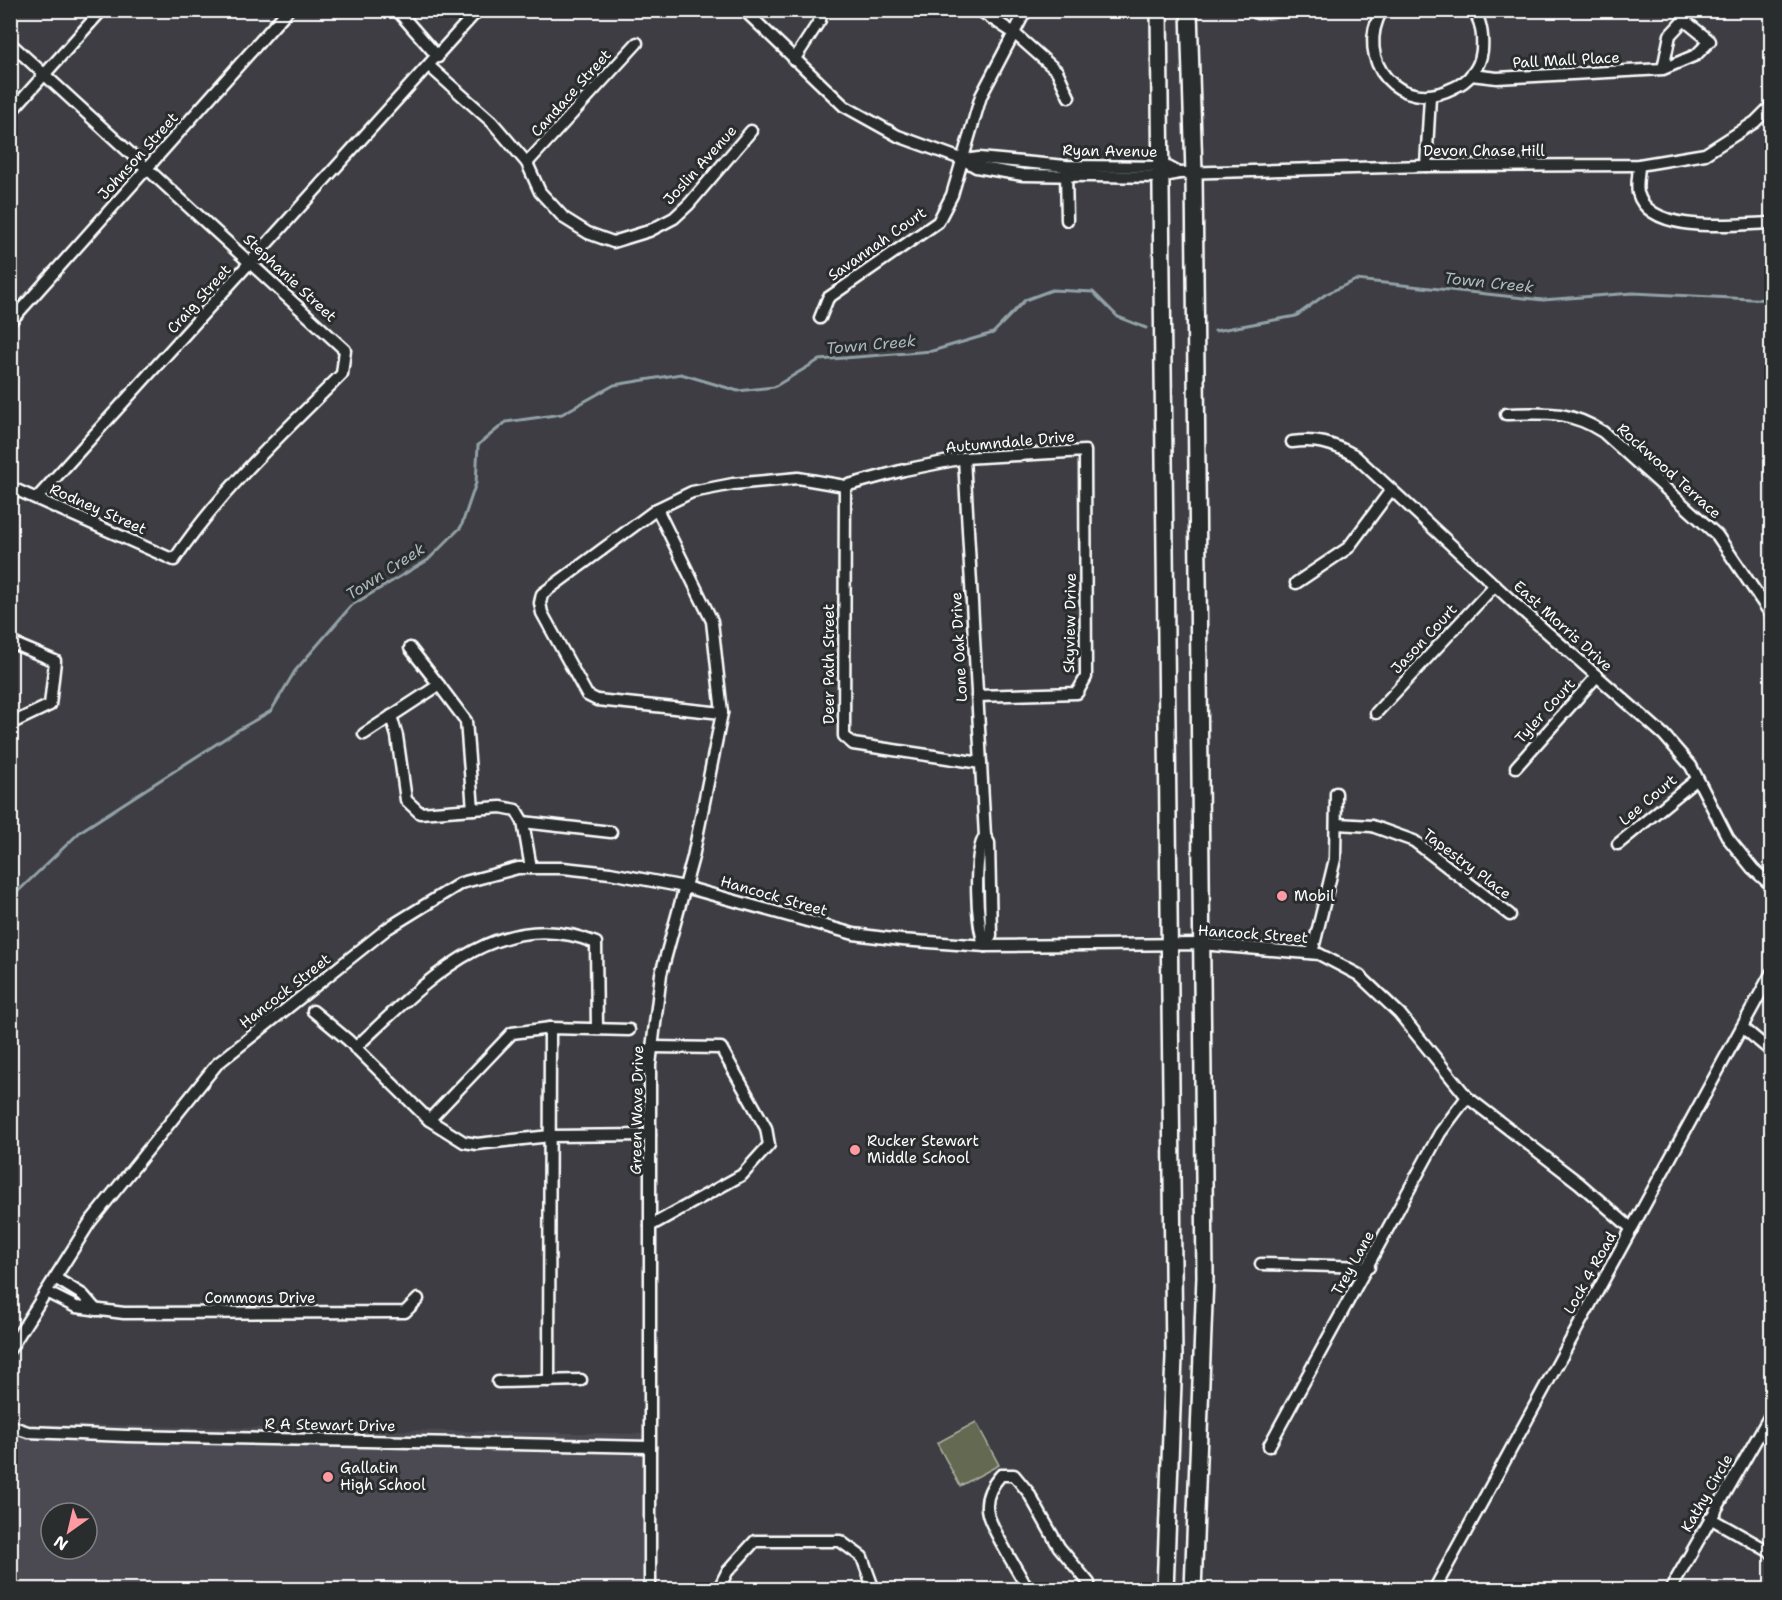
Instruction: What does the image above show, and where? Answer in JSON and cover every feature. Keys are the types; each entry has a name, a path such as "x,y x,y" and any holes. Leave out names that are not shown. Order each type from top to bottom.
{"highway":[{"path":"1159,10 1174,1357 1165,1590"},
{"path":"1189,10 1187,173 1201,944 1204,1277 1193,1590"}],"street":[{"path":"10,113 102,10"},
{"name":"Johnson Street","path":"10,322 288,10"},
{"path":"397,10 438,57"},
{"name":"Craig Street","path":"37,498 438,57 478,10"},
{"name":"Ryan Avenue","path":"744,10 844,106 898,136 964,160 976,167 1023,175 1066,171 1187,173"},
{"path":"794,60 820,20 822,10"},
{"path":"979,10 1014,33 1057,71 1069,97"},
{"name":"Savannah Court","path":"820,318 828,298 938,222 952,195 964,160 981,96 1026,10"},
{"path":"1257,10 1257,13 1296,10"},
{"path":"1382,10 1372,33 1372,46 1378,66 1392,84 1408,93 1430,97 1438,96 1465,83 1481,57 1483,34 1473,10"},
{"name":"Pall Mall Place","path":"1471,75 1497,78 1663,69 1696,55 1710,41 1684,20 1670,35 1663,69"},
{"name":"Candace Street","path":"527,163 637,43"},
{"name":"Stephanie Street","path":"10,44 146,169 252,262 345,350 342,374 244,472 199,523 174,560"},
{"name":"Joslin Avenue","path":"429,66 492,122 527,163 540,192 564,218 588,233 613,242 649,231 674,218 689,204 751,131"},
{"path":"1426,166 1430,97"},
{"name":"Devon Chase Hill","path":"1187,173 1426,166 1639,165 1705,154 1755,122 1772,105"},
{"path":"1639,165 1638,193 1646,206 1661,218 1682,224 1772,223"},
{"path":"1066,171 1067,220"},
{"name":"Rockwood Terrace","path":"1506,414 1550,412 1585,420 1603,432 1717,535 1772,616"},
{"name":"East Morris Drive","path":"1292,442 1315,439 1332,443 1354,455 1494,585 1664,735 1691,766 1696,780 1728,838 1753,870 1772,886"},
{"name":"Autumndale Drive","path":"722,713 597,700 587,695 542,613 540,603 542,594 657,509 692,492 760,481 798,478 845,486 904,470 964,458 1085,451"},
{"name":"Skyview Drive","path":"977,696 1077,693 1086,677 1085,451"},
{"name":"Lone Oak Drive","path":"964,458 985,836 989,843 991,935 985,946"},
{"name":"Deer Path Street","path":"845,486 844,736 853,744 981,763"},
{"name":"Rodney Street","path":"10,487 174,560"},
{"path":"1296,583 1348,548 1391,490"},
{"name":"Green Wave Drive","path":"650,1590 652,1047 661,974 685,887 722,713 712,621 657,509"},
{"name":"Jason Court","path":"1376,713 1494,585"},
{"path":"10,642 55,661 50,705 10,724"},
{"path":"410,648 466,721 473,809"},
{"name":"Tyler Court","path":"1516,766 1597,676"},
{"path":"364,734 439,685"},
{"path":"392,716 398,736 406,800 420,813 501,807 516,810 523,822 531,868"},
{"name":"Lee Court","path":"1618,844 1696,780"},
{"path":"1312,953 1335,859 1336,793"},
{"path":"523,822 611,832"},
{"name":"Tapestry Place","path":"1337,824 1372,826 1414,841 1510,915"},
{"name":"Hancock Street","path":"10,1348 90,1222 217,1064 388,928 461,883 508,869 531,868 610,873 685,887 854,934 985,946 1201,944 1319,954 1359,975 1399,1013 1467,1097 1579,1183 1632,1229"},
{"path":"355,1048 429,980 471,951 502,938 548,930 572,933 596,943 597,1029"},
{"name":"Lock 4 Road","path":"1434,1590 1772,972"},
{"path":"313,1011 429,1120 464,1142 477,1144 550,1136 650,1135"},
{"path":"1742,1027 1772,1052"},
{"path":"429,1120 512,1033 550,1028 629,1030"},
{"path":"549,1381 550,1028"},
{"path":"650,1226 742,1175 769,1145 766,1128 721,1048 652,1047"},
{"name":"Trey Lane","path":"1269,1446 1369,1267 1440,1133 1467,1097"},
{"path":"1261,1264 1369,1267"},
{"path":"55,1278 83,1295 96,1310"},
{"name":"Commons Drive","path":"46,1292 76,1307 124,1313 405,1312 418,1299"},
{"path":"498,1382 580,1380"},
{"name":"Kathy Circle","path":"1670,1590 1772,1412"},
{"name":"R A Stewart Drive","path":"10,1426 28,1432 127,1436 650,1447"},
{"path":"1028,1590 988,1514 988,1498 993,1485 1001,1475 1014,1475 1028,1492 1059,1547 1089,1583 1088,1590"},
{"path":"1710,1518 1772,1553"},
{"path":"718,1590 727,1572 755,1541 786,1540 840,1541 862,1557 874,1590"}],"shaded area":[{"name":"Gallatin High School","path":"16,1424 646,1434 642,1589 11,1590 10,1442 17,1438"}],"green space":[{"path":"976,1422 999,1465 960,1486 937,1443"}],"waterway":[{"name":"Town Creek","path":"1215,331 1296,316 1326,294 1356,280 1543,300 1633,293 1772,300"},
{"name":"Town Creek","path":"10,899 81,831 271,711 295,671 352,605 428,560 461,527 476,483 478,445 506,422 562,414 614,385 681,374 738,391 774,387 819,360 932,351 993,333 1025,300 1052,290 1093,292 1118,317 1146,328"}],"place":[{"name":"Mobil","path":"1282,896"},
{"name":"Rucker Stewart Middle School","path":"855,1150"},
{"name":"Gallatin High School","path":"328,1477"}]}
